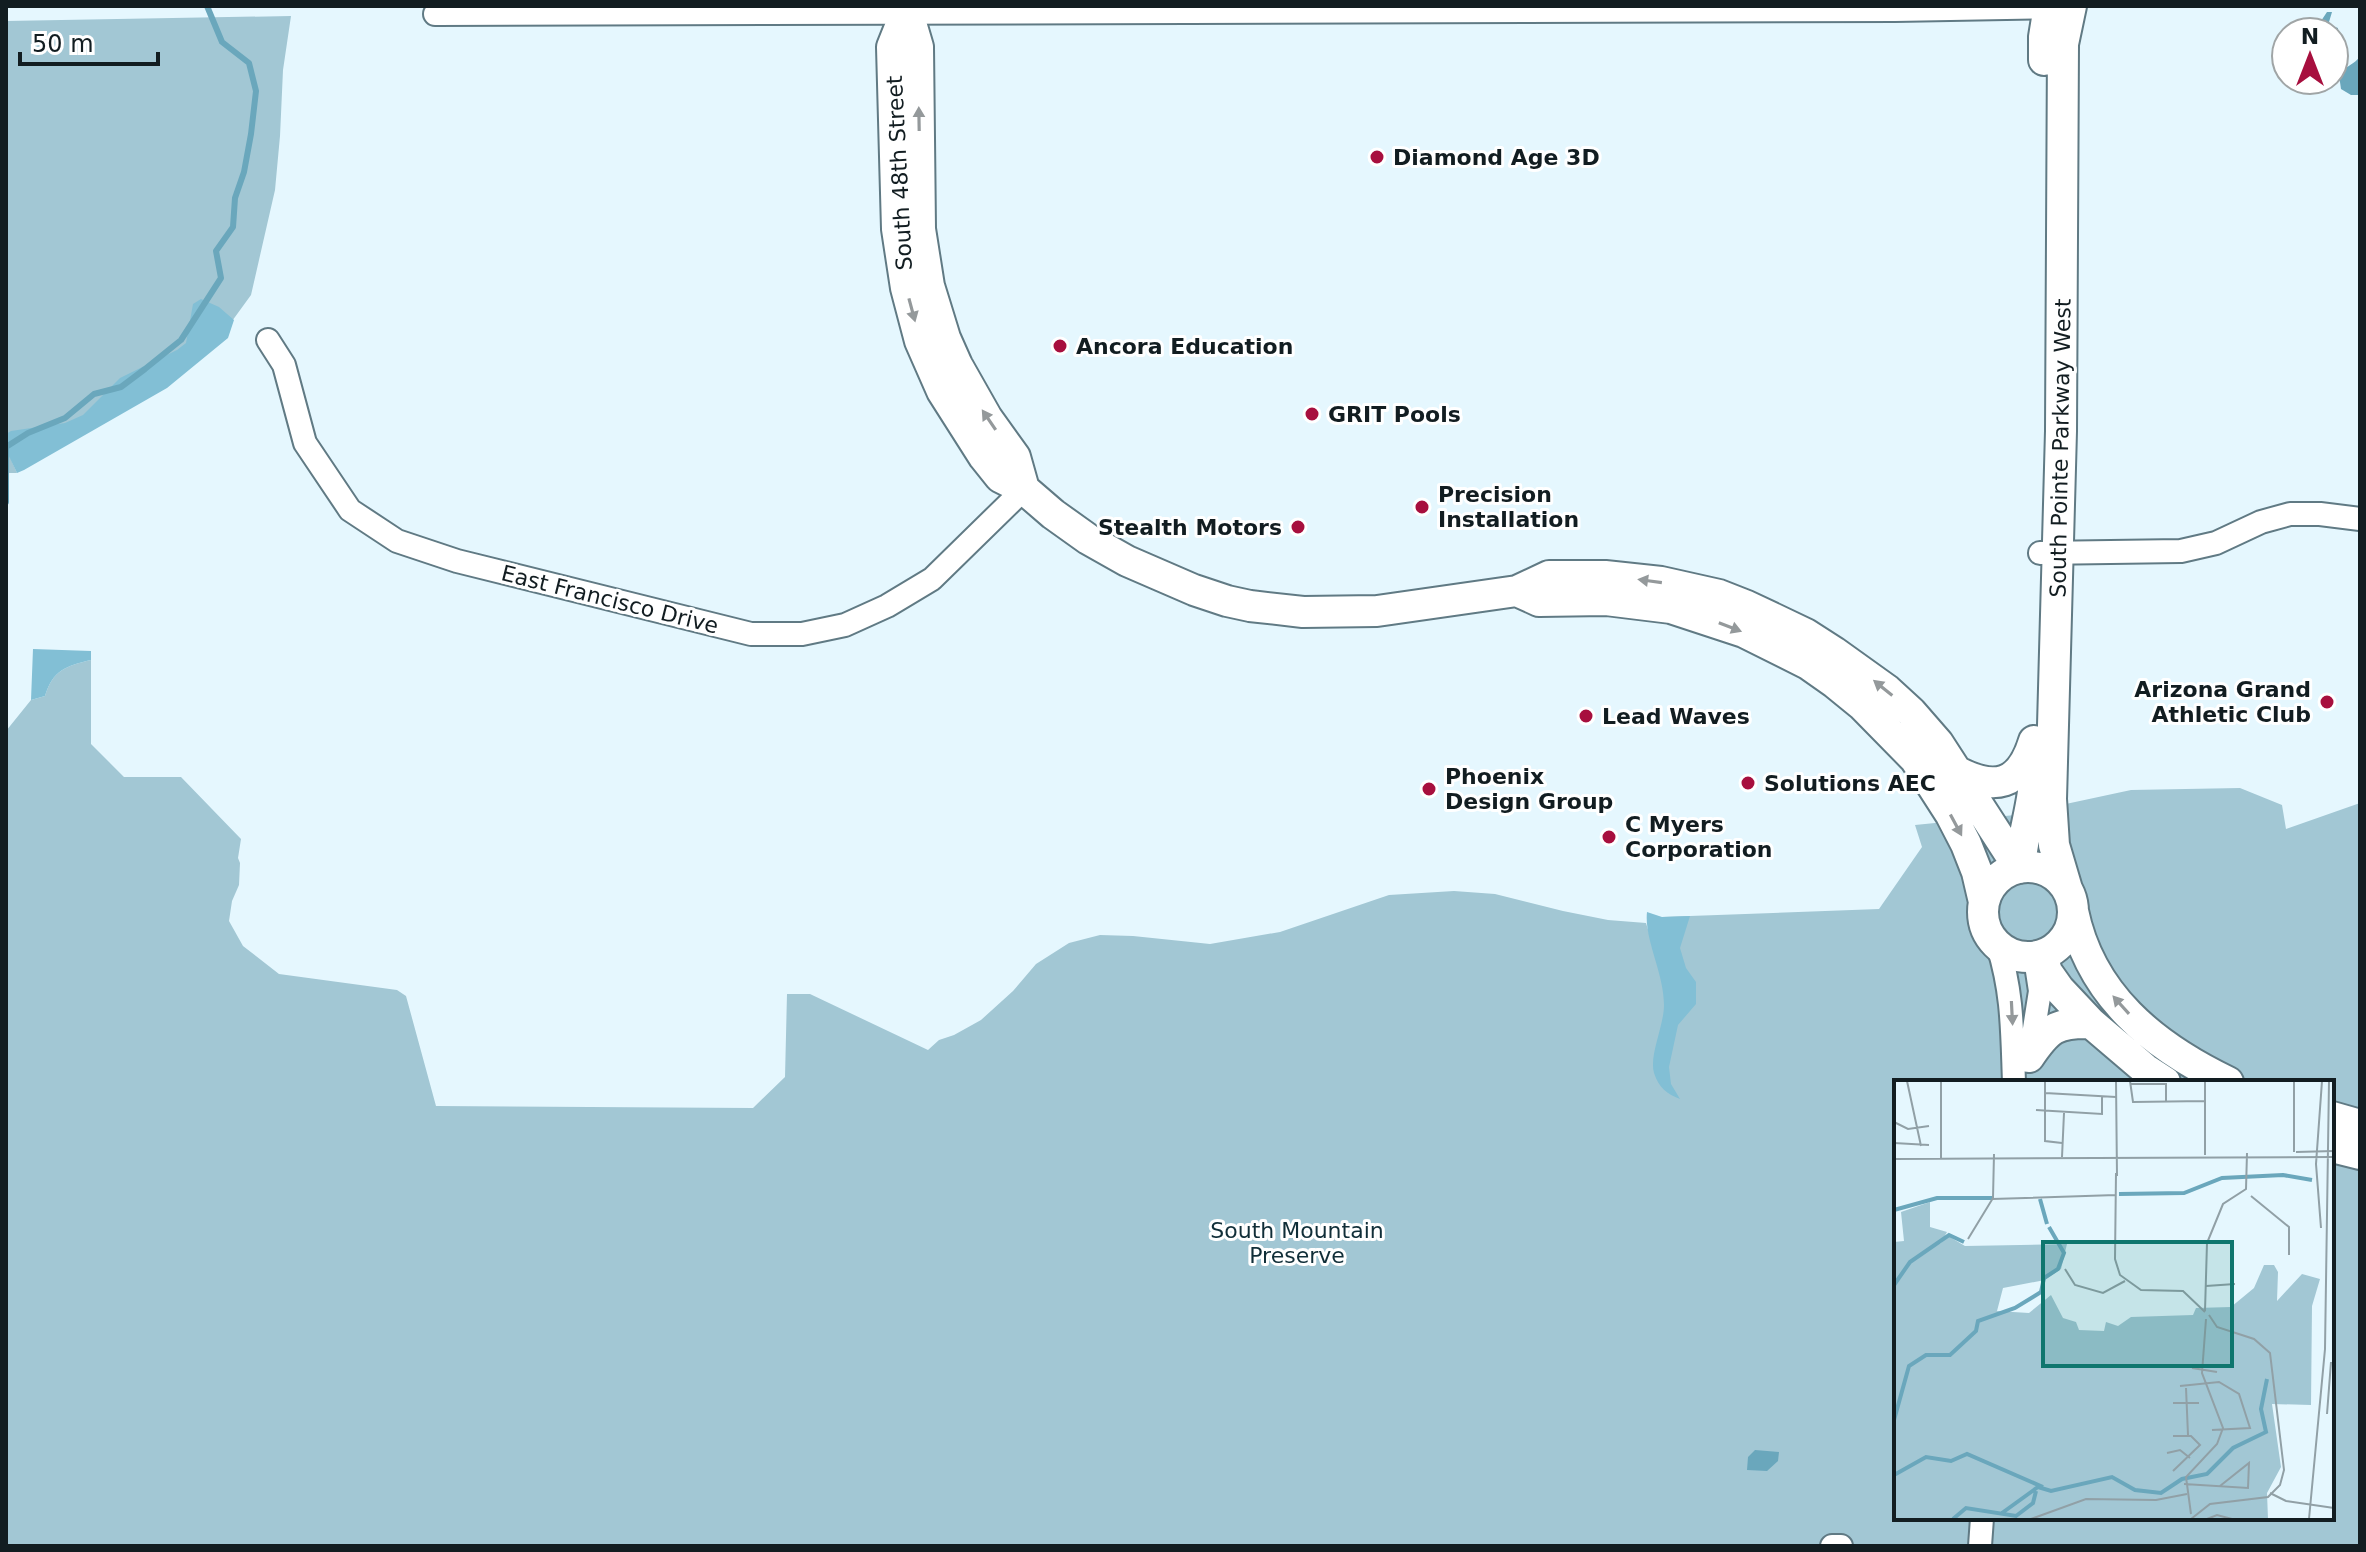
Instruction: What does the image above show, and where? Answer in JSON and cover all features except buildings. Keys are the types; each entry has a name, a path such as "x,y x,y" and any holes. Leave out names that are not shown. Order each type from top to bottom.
{"main road":[{"name":"South Pointe Parkway West","path":"2049,6 2044,37 2051,815 2054,845 2081,943 2098,977 2121,1006 2154,1037 2180,1056 2224,1080"},
{"name":"South Pointe Parkway West","path":"2020,868 2022,843 2034,790 2034,741 2049,552 2062,326 2063,44 2071,6"},
{"name":"South 48th Street","path":"906,9 892,47 896,205 906,288 920,341 942,391 1000,477 1024,489 1065,523 1127,561 1165,579 1227,601 1303,612 1377,611 1517,591 1549,576 1605,576 1661,582 1719,595 1806,634 1887,690 1938,743 2020,868"},
{"name":"South 48th Street","path":"1517,591 1539,601 1606,600 1671,608 1744,632 1808,664 1862,705 1915,759 1966,844 1984,902"},
{"path":"1954,770 1975,781 2010,778 2023,768 2034,741"},
{"path":"2020,868 2042,869 2052,874 2070,900 2070,930 2058,946 2038,956 2022,957 2009,953 1998,946 1985,926 1984,902 1988,890 2006,873 2020,868"},
{"path":"2038,956 2053,981 2091,1023 2162,1080"},
{"path":"2023,1074 2042,1039 2056,1026 2091,1023"},
{"path":"2334,1118 2360,1125"},
{"path":"2334,1148 2360,1154"}],"street":[{"path":"435,14 906,9 1895,10 2071,6"},
{"name":"East Francisco Drive","path":"268,340 284,365 305,443 350,510 397,541 457,561 751,634 802,634 845,625 887,606 932,579 1024,489"},
{"path":"2049,552 2192,550 2232,537 2261,522 2290,514 2360,519"},
{"path":"1998,946 2005,968 2023,1074"},
{"path":"2023,1074 2040,991 2038,956"},
{"path":"1980,1546 1982,1520"},
{"path":"1832,1546 1841,1546"}],"green space":[{"path":"291,16 283,70 275,190 251,295 219,339 10,457 17,473 6,473 6,21"},
{"name":"South Mountain Preserve","path":"91,660 91,744 124,777 181,777 241,839 239,885 232,901 229,921 243,946 279,974 397,990 406,996 436,1106 753,1108 785,1077 787,994 810,994 928,1050 939,1040 981,1020 1013,991 1036,964 1069,943 1100,935 1210,944 1280,932 1389,895 1454,891 1495,894 1608,920 1646,923 1652,943 1662,917 1879,909 1922,847 1915,825 2015,815 2131,790 2240,788 2282,805 2286,829 2360,803 2360,1546 6,1546 6,731 31,700 45,696 52,680 68,667"}],"shaded area":[{"path":"2360,56 2360,95 2350,94 2350,66"},
{"path":"201,299 219,307 234,320 228,338 167,388 17,473 6,450 6,434 65,423 83,415 120,378 177,350 186,343 193,304"},
{"path":"33,649 91,651 91,660 62,670 52,680 45,696 31,700"},
{"path":"1647,912 1662,917 1690,916 1680,948 1686,968 1696,982 1696,1004 1678,1025 1669,1067 1671,1084 1680,1099 1664,1090 1654,1073 1653,1058 1664,1005 1648,933"},
{"path":"1755,1450 1779,1452 1778,1461 1767,1471 1747,1470 1748,1457"}],"waterway":[{"path":"6,502 6,447 28,433 65,418 94,394 121,387 145,369 181,340 221,278 216,251 233,227 235,198 244,172 256,91 249,63 222,42 207,6"}],"place":[{"name":"Diamond Age 3D","path":"1377,157"},
{"name":"Ancora Education","path":"1060,346"},
{"name":"GRIT Pools","path":"1312,414"},
{"name":"Precision Installation","path":"1422,507"},
{"name":"Stealth Motors","path":"1298,527"},
{"name":"Arizona Grand Athletic Club","path":"2327,702"},
{"name":"Lead Waves","path":"1586,716"},
{"name":"Solutions AEC","path":"1748,783"},
{"name":"Phoenix Design Group","path":"1429,789"},
{"name":"C Myers Corporation","path":"1609,837"}]}
